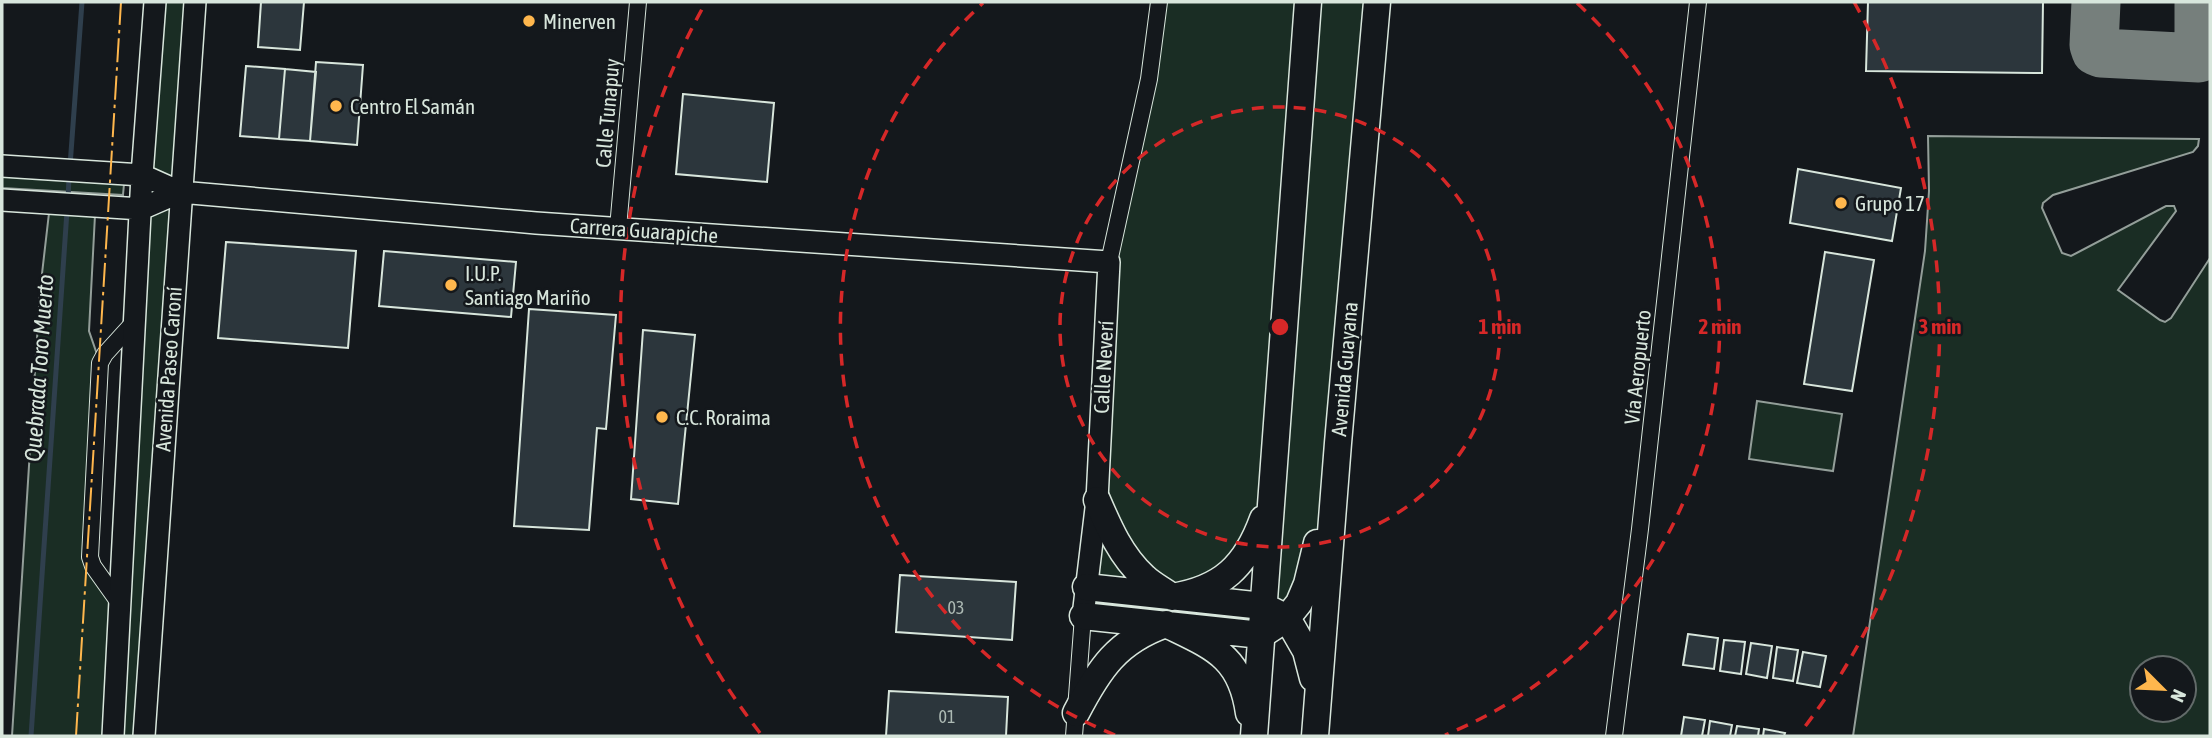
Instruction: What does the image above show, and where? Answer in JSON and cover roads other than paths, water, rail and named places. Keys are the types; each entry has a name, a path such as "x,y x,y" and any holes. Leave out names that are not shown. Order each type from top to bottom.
{"main road":[{"path":"1252,736 1264,607 1308,2"},
{"name":"Avenida Guayana","path":"1315,736 1377,2"},
{"path":"1083,616 1261,635 1287,618 1299,603 1307,584 1338,443"},
{"path":"1097,500 1113,538 1126,557 1144,578 1172,597 1194,593 1214,585 1243,559 1255,540 1273,483"},
{"path":"1086,587 1264,607 1287,618 1306,651 1318,694"},
{"path":"1075,725 1093,682 1115,654 1141,633 1166,624 1205,643 1224,656 1238,674 1245,692 1252,736"}],"street":[{"name":"Avenida Paseo Caroní","path":"113,736 142,175 155,2"},
{"name":"Avenida Paseo Caroní","path":"144,736 194,2"},
{"name":"Calle Tunapuy","path":"618,228 638,2"},
{"name":"Calle Neverí","path":"1075,725 1083,616 1097,500 1109,262 1149,79 1159,2"},
{"name":"Vía Aeropuerto","path":"1614,736 1643,502 1698,2"},
{"path":"2,166 142,175 180,192"},
{"path":"2,200 141,209 180,192"},
{"name":"Carrera Guarapiche","path":"180,192 536,223 1109,262"},
{"path":"120,604 93,566 90,556 100,363 104,354 135,320"}],"waterway":[{"name":"Quebrada Toro Muerto","path":"70,166 82,2"},
{"name":"Quebrada Toro Muerto","path":"68,201 69,176"},
{"name":"Quebrada Toro Muerto","path":"31,736 67,211"}],"place":[{"name":"Minerven","path":"529,21"},
{"name":"Centro El Samán","path":"336,106"},
{"name":"Grupo 17","path":"1841,203"},
{"name":"I.U.P. Santiago Mariño","path":"451,285"},
{"name":"C.C. Roraima","path":"662,417"}]}
